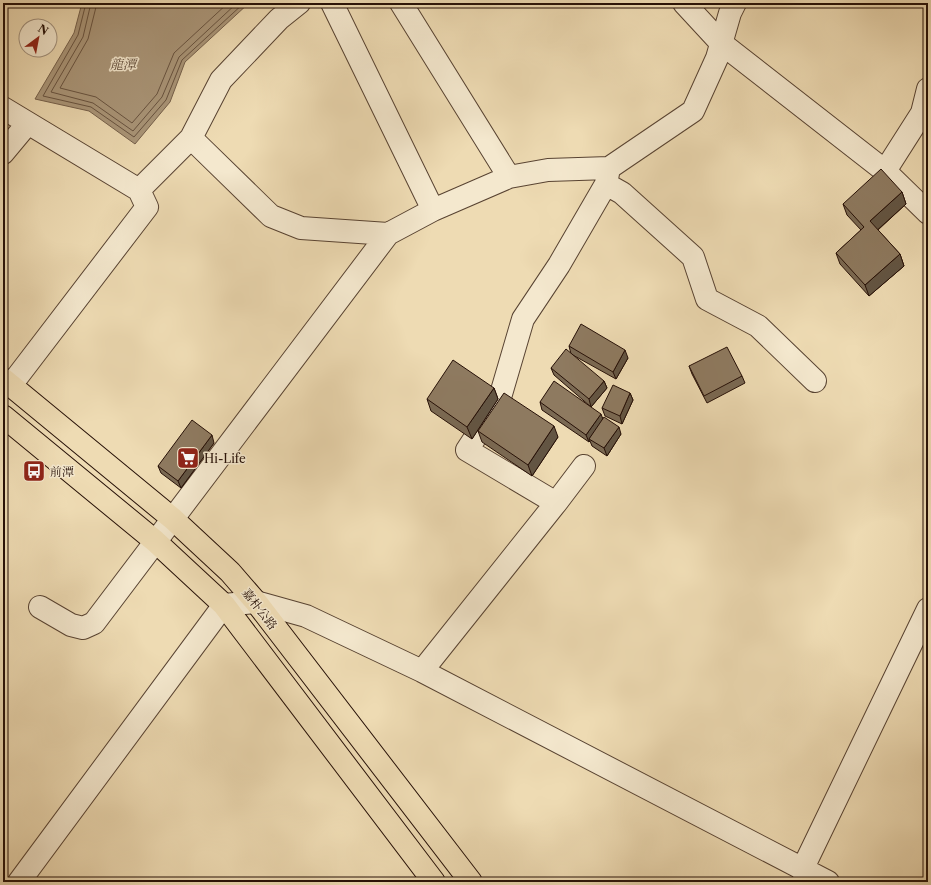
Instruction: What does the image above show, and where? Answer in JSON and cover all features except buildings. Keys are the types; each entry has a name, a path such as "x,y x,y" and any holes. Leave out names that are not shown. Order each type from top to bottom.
{"main road":[{"name":"嘉朴公路","path":"7,382 173,519 230,572 256,602 471,882"},
{"path":"3,416 155,541 224,605 434,882"}],"street":[{"path":"139,190 191,138 221,80 278,19 299,3"},
{"path":"332,3 433,210"},
{"path":"401,3 509,177"},
{"path":"684,3 721,43 885,172 928,213"},
{"path":"556,503 467,450 499,401 523,320 559,265 608,176 693,111 717,58 730,13 735,3"},
{"path":"885,172 922,113 928,90"},
{"path":"3,108 139,190 147,206 7,382"},
{"path":"3,153 28,123"},
{"path":"191,138 270,216 301,228 388,234"},
{"path":"40,607 71,625 83,628 94,623 388,234 433,210 509,177 548,170 608,176 622,193 693,258 707,299 758,326 815,381"},
{"path":"422,672 584,466"},
{"path":"19,882 224,605 256,602 306,616 422,672 802,870 828,882"},
{"path":"802,870 928,609"},
{"path":"3,879 8,882"}],"water":[{"name":"龍潭","path":"82,3 249,3 185,62 170,102 135,144 89,111 35,99 74,33"}],"place":[{"name":"Hi-Life","path":"188,458"},
{"name":"前潭","path":"34,471"}]}
